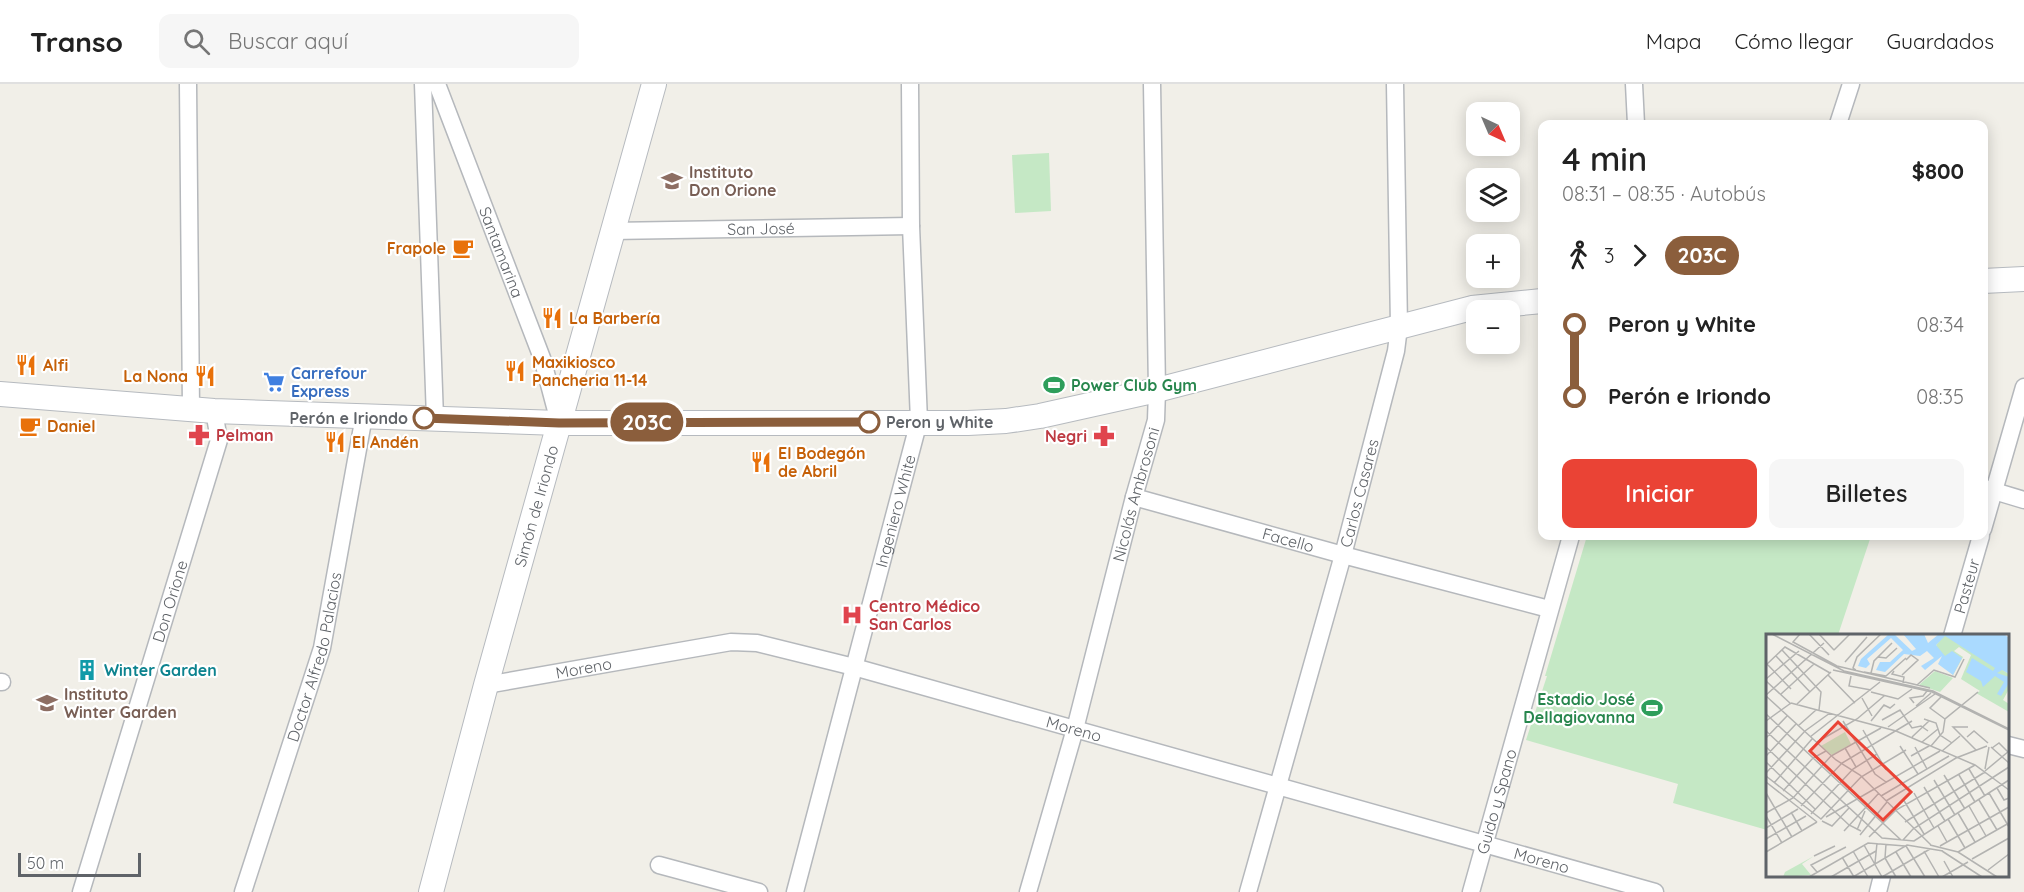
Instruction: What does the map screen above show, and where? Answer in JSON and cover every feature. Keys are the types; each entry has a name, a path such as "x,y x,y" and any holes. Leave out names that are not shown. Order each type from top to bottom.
{"main road":[{"name":"Simón de Iriondo","path":"431,892 611,231 654,84"},
{"path":"1988,281 2024,279"},
{"path":"0,394 203,410 559,423 918,421 968,423 1006,421 1040,416 1157,390 1472,308 1538,301"}],"street":[{"name":"Don Orione","path":"81,892 219,440 203,410 188,84"},
{"path":"423,84 435,418"},
{"name":"Santamarina","path":"437,84 542,358 559,423"},
{"name":"Ingeniero White","path":"795,892 918,421 911,226 910,84"},
{"name":"Nicolás Ambrosoni","path":"1028,892 1075,729 1134,496 1156,420 1152,84"},
{"name":"Carlos Casares","path":"1248,892 1343,555 1396,351 1399,327 1395,84"},
{"path":"1634,84 1636,120"},
{"path":"1839,120 1851,84"},
{"name":"San José","path":"611,231 911,226"},
{"path":"2024,387 1988,489 2024,500"},
{"name":"Doctor Alfredo Palacios","path":"243,892 322,648 364,416"},
{"name":"Facello","path":"1134,496 1343,555 1549,609"},
{"name":"Guido y Spano","path":"1472,892 1569,540"},
{"name":"Pasteur","path":"1953,634 1980,540"},
{"name":"Moreno","path":"486,685 731,642 757,643 854,667 1654,892"},
{"path":"2009,745 2024,749"},
{"path":"659,865 759,892"},
{"path":"1878,892 1882,877"}],"green space":[{"path":"1049,153 1051,211 1015,213 1012,155"},
{"name":"Estadio José Dellagiovanna","path":"1586,540 1870,540 1838,634 1766,634 1766,830 1673,803 1678,784 1526,740 1547,676 1545,676"}],"bus line":[{"name":"203C","path":"424,418 559,423 869,422"}],"place":[{"name":"Instituto Don Orione","path":"672,181"},
{"name":"Frapole","path":"463,248"},
{"name":"La Barbería","path":"552,318"},
{"name":"Alfi","path":"26,365"},
{"name":"Maxikiosco Pancheria 11-14","path":"515,371"},
{"name":"La Nona","path":"205,376"},
{"name":"Carrefour Express","path":"274,382"},
{"name":"Power Club Gym","path":"1054,385"},
{"name":"Perón e Iriondo","path":"424,418"},
{"name":"Peron y White","path":"869,422"},
{"name":"Daniel","path":"30,426"},
{"name":"Pelman","path":"199,435"},
{"name":"Negri","path":"1104,436"},
{"name":"El Andén","path":"335,442"},
{"name":"El Bodegón de Abril","path":"761,462"},
{"name":"Centro Médico San Carlos","path":"852,615"},
{"name":"Winter Garden","path":"87,670"},
{"name":"Instituto Winter Garden","path":"47,703"},
{"name":"Estadio José Dellagiovanna","path":"1652,708"}]}
